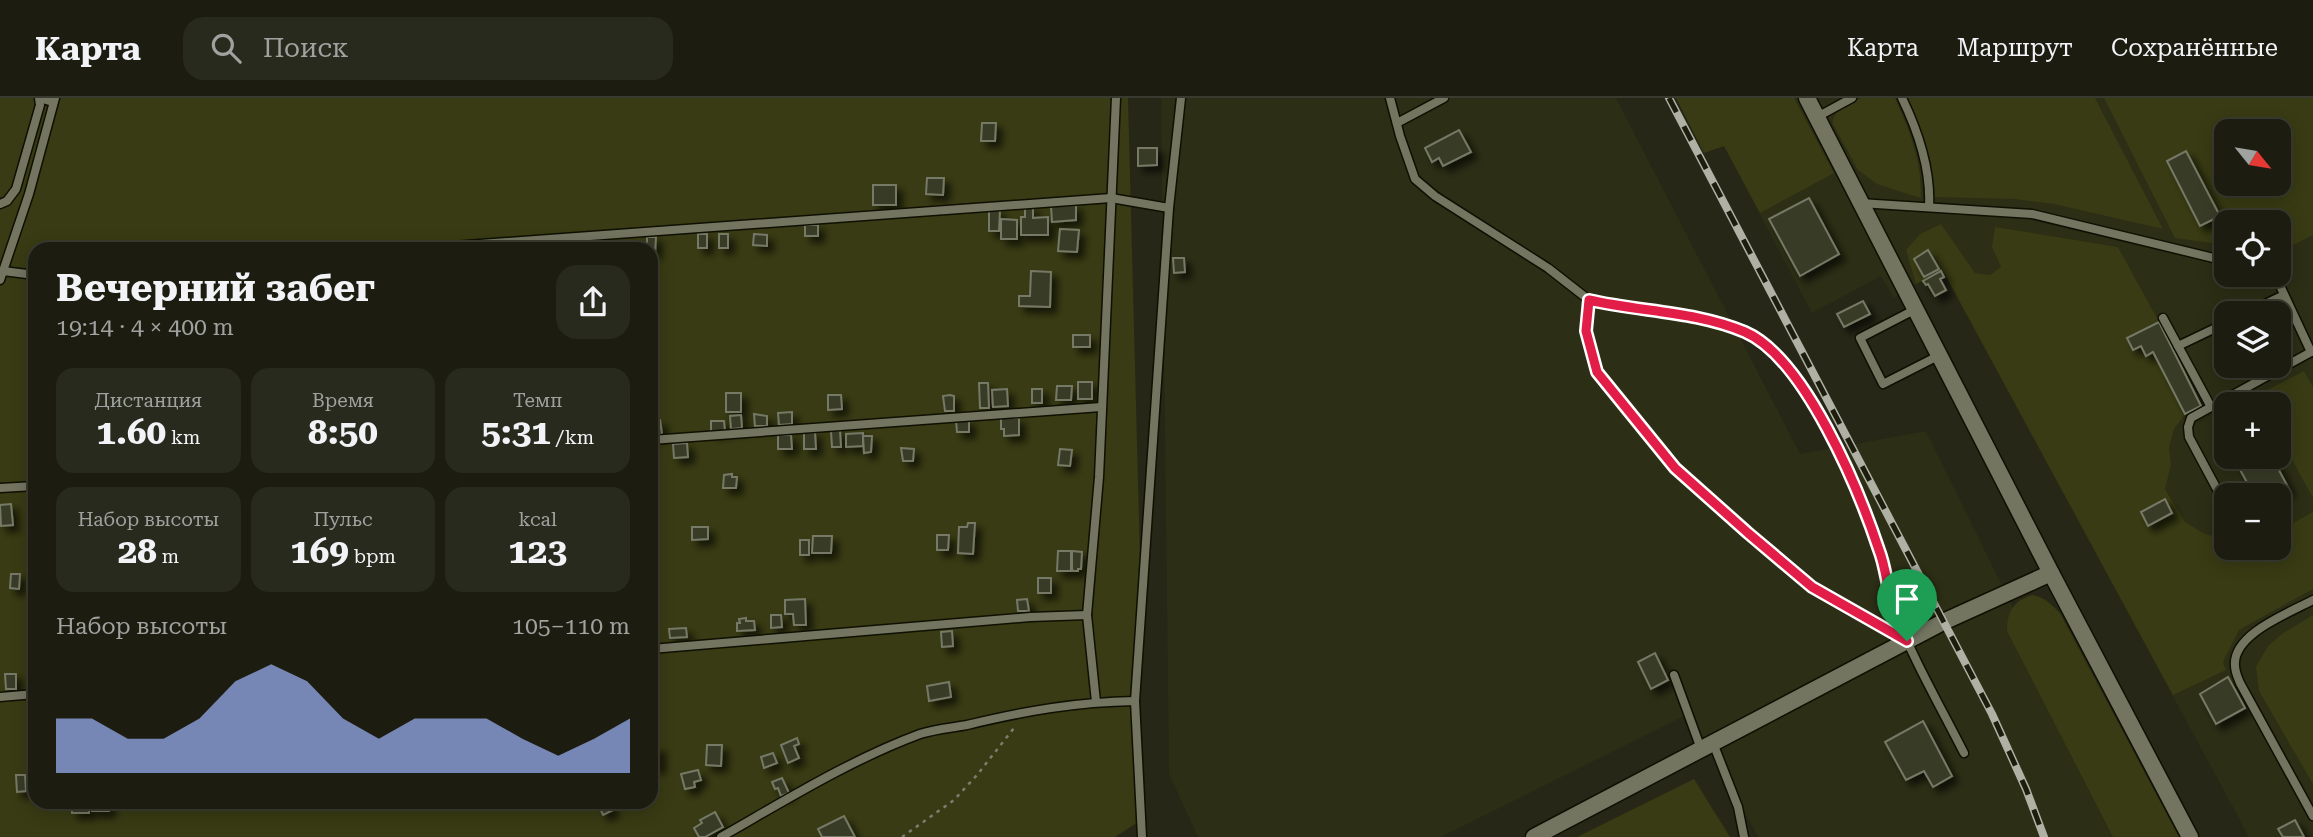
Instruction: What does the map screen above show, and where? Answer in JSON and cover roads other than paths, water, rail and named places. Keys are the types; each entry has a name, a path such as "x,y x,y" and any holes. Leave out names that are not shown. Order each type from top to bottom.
{"street":[{"path":"1807,98 2190,837"},
{"path":"1539,835 1943,622 2052,573"}],"lane":[{"path":"0,204 7,201 16,189 40,105 39,98 54,100 29,194 0,280"},
{"path":"1096,702 1087,615 1099,477 1116,98"},
{"path":"1142,837 1135,701 1169,208 1181,98"},
{"path":"1390,98 1415,179 1435,197 1548,268 1589,300 1624,308 1677,313 1719,323 1747,333 1765,345 1787,367 1812,404 1847,466 1880,552 1893,606 1907,641 1964,753"},
{"path":"1397,123 1444,98"},
{"path":"1817,117 1852,98"},
{"path":"1902,98 1923,154 1930,191 1929,207"},
{"path":"508,242 1111,198 1169,208"},
{"path":"1860,203 2032,214 2214,258"},
{"path":"4,271 28,274"},
{"path":"2214,484 2189,437 2191,418 2312,351 2280,287"},
{"path":"2271,301 2284,295"},
{"path":"1589,300 1586,331 1597,372 1675,468 1812,587 1907,641"},
{"path":"1916,309 1860,338 1884,384 1940,355"},
{"path":"2163,318 2211,407"},
{"path":"2179,346 2214,329"},
{"path":"658,439 1101,407"},
{"path":"0,488 28,486"},
{"path":"2313,600 2251,633 2237,653 2235,666 2240,683 2313,816"},
{"path":"658,648 1030,617 1087,615"},
{"path":"1674,675 1738,807 1744,837"},
{"path":"0,697 28,695"},
{"path":"721,837 838,771 920,734 1031,710 1096,702 1135,701"}],"railway":[{"path":"1669,98 1992,714 2026,789 2044,837"}]}
